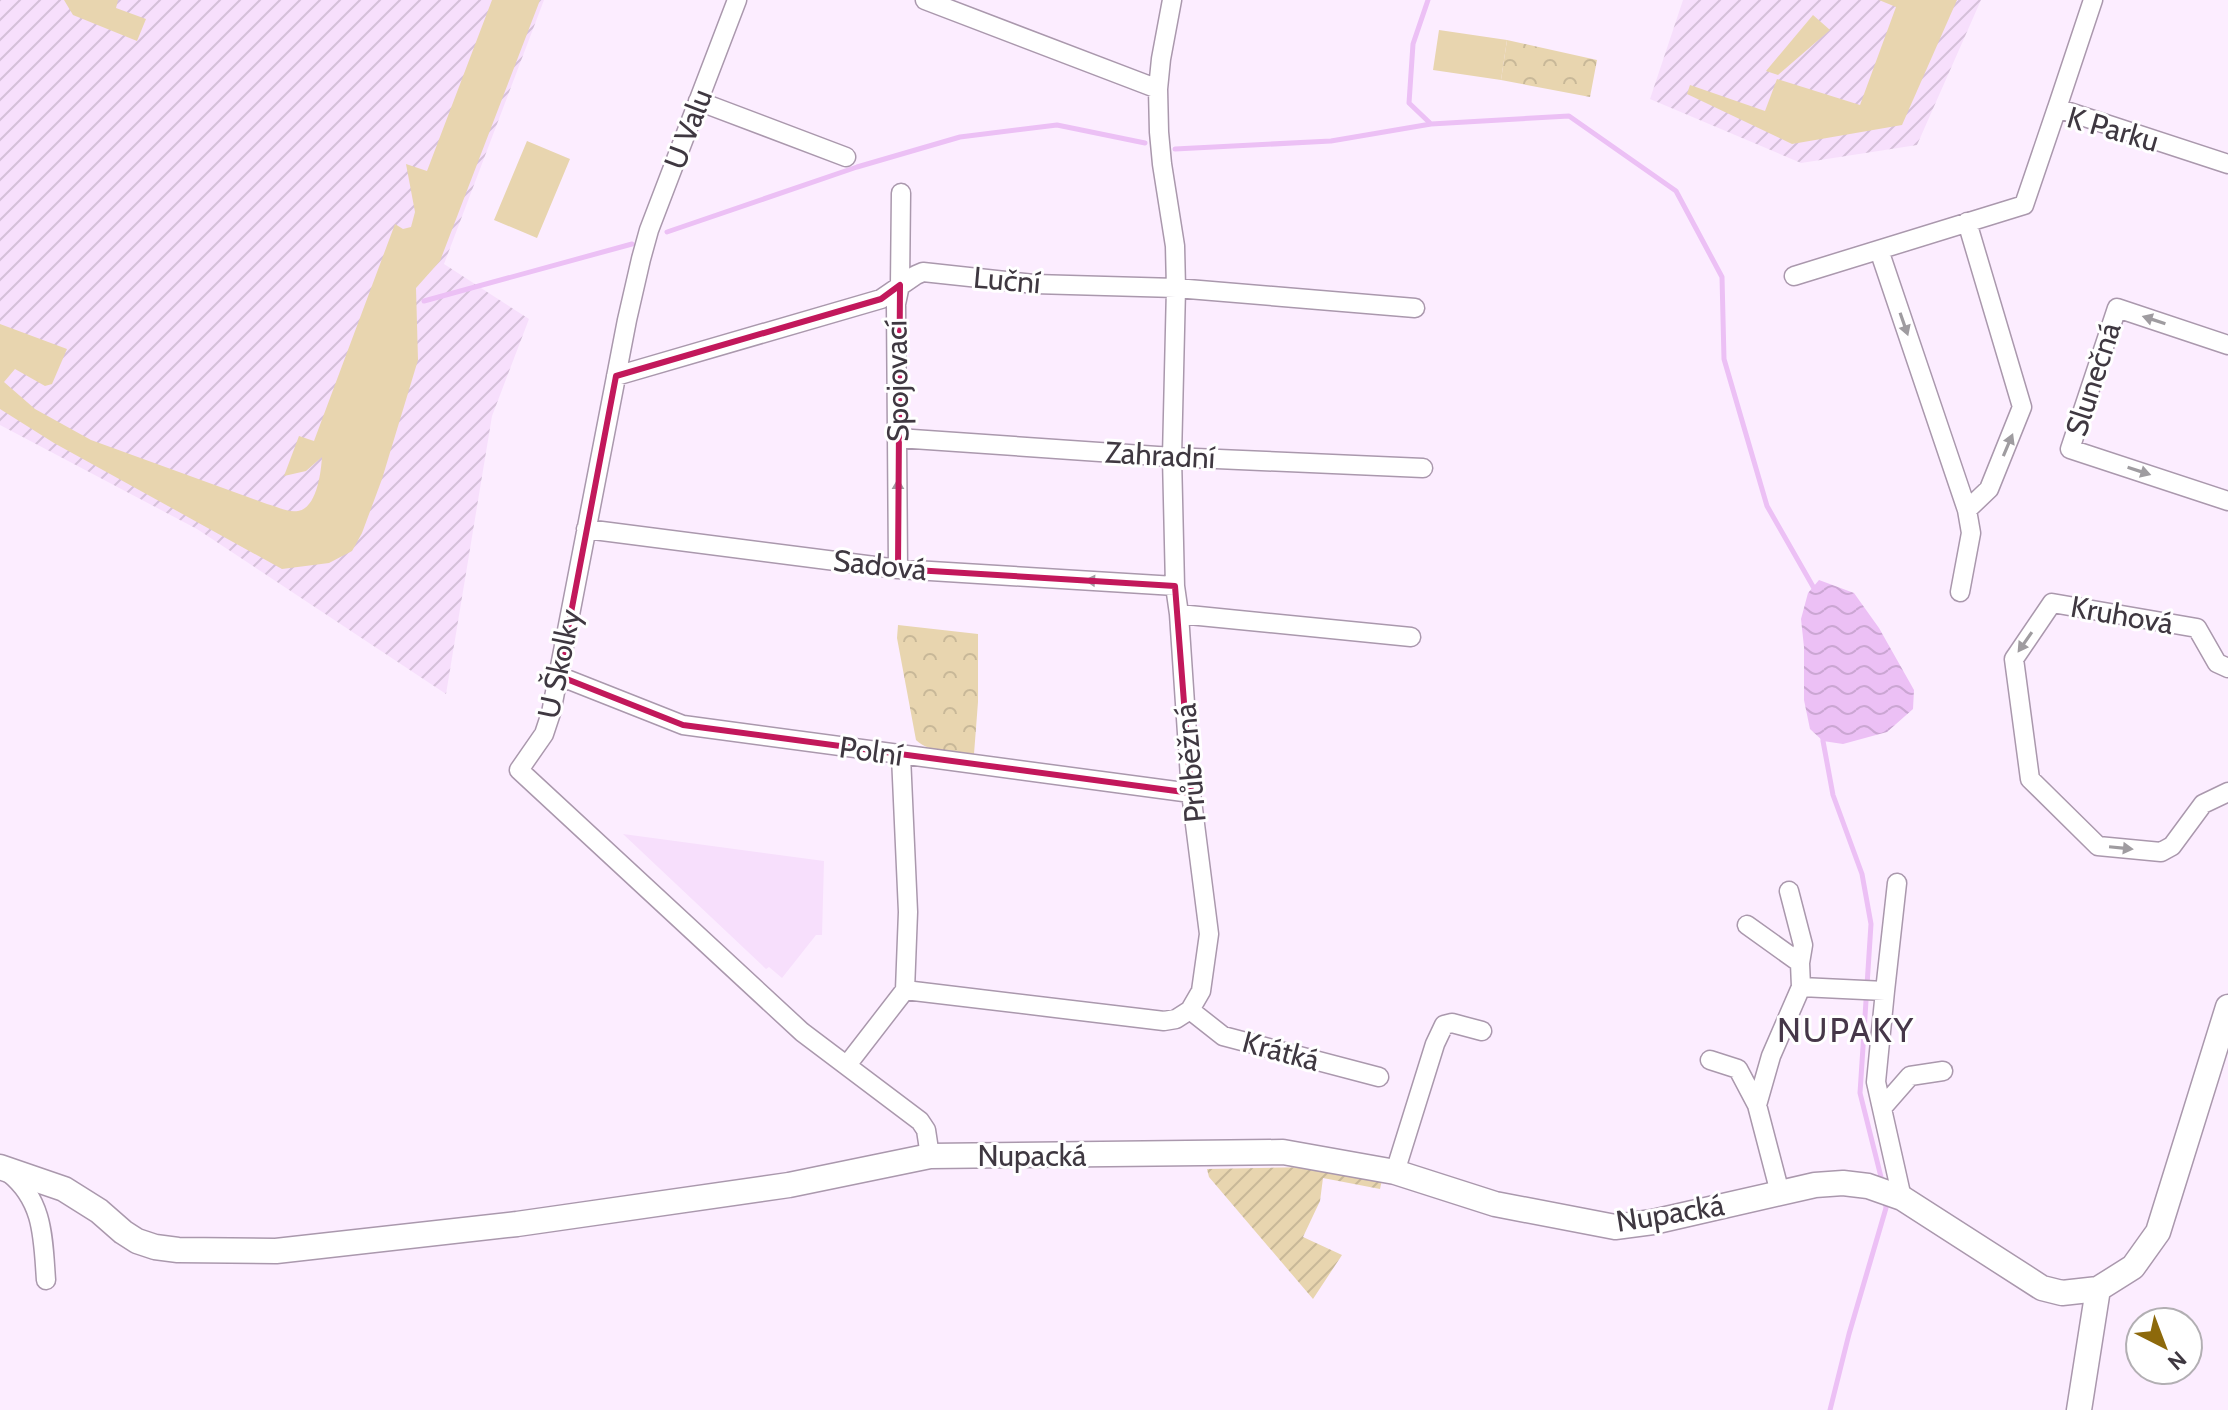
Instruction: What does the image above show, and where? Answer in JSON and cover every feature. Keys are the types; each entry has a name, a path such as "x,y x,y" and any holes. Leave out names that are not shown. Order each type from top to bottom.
{"street":[{"name":"U Valu","path":"641,259 649,230 737,0"},
{"path":"925,0 1158,89"},
{"name":"Průběžná","path":"1172,0 1158,89 1159,132 1175,246 1172,457 1175,586 1191,793 1209,934 1201,991 1190,1010"},
{"path":"2057,108 2093,0"},
{"path":"698,101 846,157"},
{"name":"K Parku","path":"1794,276 2024,205 2057,108 2228,164"},
{"name":"Spojovací","path":"898,569 896,304 900,285 901,193"},
{"path":"1967,222 2022,407 1989,489 1967,510"},
{"path":"1879,250 1967,510 1971,533 1960,592"},
{"name":"U Školky","path":"641,259 551,713 544,734 519,770 802,1032 847,1065"},
{"name":"Luční","path":"616,376 881,299 923,272 1034,284 1176,288 1415,308"},
{"name":"Slunečná","path":"2228,345 2117,308 2070,449 2228,501"},
{"name":"Zahradní","path":"898,438 1172,457 1423,468"},
{"name":"Sadová","path":"586,529 898,569 1175,586"},
{"name":"Kruhová","path":"2228,668 2217,663 2197,628 2052,603 2014,659 2030,779 2098,846 2161,852 2172,846 2203,804 2228,792"},
{"path":"1179,614 1411,637"},
{"name":"Polní","path":"559,676 683,725 1191,793"},
{"path":"901,756 908,912 905,990 847,1065 920,1121 926,1130 930,1156"},
{"path":"1887,1192 1882,1108 1876,1082 1881,991 1897,883"},
{"path":"1757,1105 1771,1056 1801,987 1803,945 1789,891"},
{"path":"1747,925 1800,963"},
{"path":"1801,987 1881,991"},
{"path":"905,990 1164,1021 1176,1019 1190,1010"},
{"name":"Nupacká","path":"0,1168 64,1189 92,1205 137,1241 155,1247 276,1251 517,1224 789,1185 930,1156 1283,1152 1395,1172 1495,1204 1615,1227 1653,1222 1815,1185 1843,1183 1887,1192 2042,1288 2062,1293 2098,1289 2133,1267 2158,1232 2228,1007"},
{"name":"Krátká","path":"1190,1010 1223,1036 1379,1077"},
{"path":"1395,1172 1435,1044 1444,1025 1452,1023 1482,1031"},
{"path":"1710,1060 1738,1069 1757,1105 1780,1193"},
{"path":"1882,1108 1910,1076 1943,1071"},
{"path":"0,1168 24,1187 37,1209 46,1280"},
{"path":"2084,1408 2098,1289"}],"highlighted area":[{"path":"900,285 898,569 1175,586 1191,793 683,725 559,676 616,376 881,299"}],"shaded area":[{"path":"0,0 544,0 444,264 529,319 492,416 446,694 197,529 0,425"},
{"path":"1683,0 1981,0 1917,145 1801,163 1650,99"},
{"path":"623,834 824,861 822,935 816,935 782,978 769,967 766,969"}],"green space":[{"path":"64,0 118,0 116,8 146,19 137,41 73,15"},
{"path":"492,0 540,0 440,261 416,288 418,360 382,479 352,551 329,563 282,569 54,443 0,409 0,324 67,349 52,384 45,386 15,369 4,382 35,409 91,440 282,509 298,511 304,508 314,497 322,457 306,471 284,476 299,436 314,441 395,224 403,229 411,227 415,212 406,164 427,171"},
{"path":"1879,0 1957,0 1902,125 1792,144 1687,94 1690,85 1765,111 1777,79 1860,105 1896,7"},
{"path":"1813,15 1830,30 1778,75 1766,71"},
{"path":"1439,30 1507,40 1501,80 1433,70"},
{"path":"1507,40 1597,60 1590,97 1501,80"},
{"path":"527,141 570,159 537,238 494,220"},
{"path":"898,625 978,634 974,754 935,750 916,740 897,638"},
{"path":"1311,1167 1382,1180 1380,1189 1323,1178 1320,1201 1303,1237 1342,1255 1313,1299 1209,1177 1207,1169"}],"water":[{"path":"1819,580 1854,593 1879,628 1914,690 1913,709 1887,732 1843,744 1823,741 1810,729 1804,700 1801,619 1808,593"}],"waterway":[{"path":"1428,0 1413,44 1409,103 1431,124 1569,116 1676,191 1722,277 1724,359 1767,506 1815,590"},
{"path":"1175,149 1331,141 1431,124"},
{"path":"667,232 857,167 960,137 1057,125 1145,143"},
{"path":"424,301 632,244"},
{"path":"1823,737 1833,795 1862,874 1871,924 1860,1093 1882,1181"},
{"path":"1830,1410 1886,1208 1885,1199"}],"district":[{"name":"NUPAKY","path":"1846,1030"}]}
